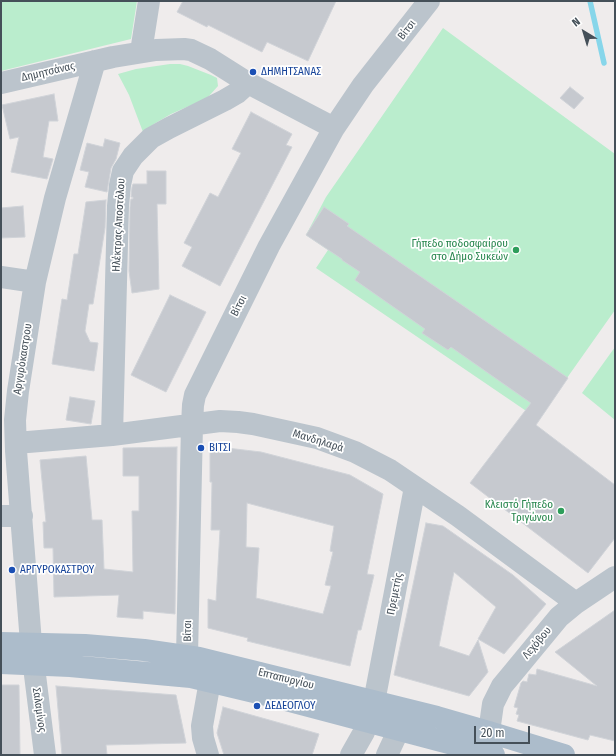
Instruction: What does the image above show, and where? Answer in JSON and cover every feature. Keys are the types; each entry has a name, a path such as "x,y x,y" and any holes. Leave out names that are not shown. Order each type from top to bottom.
{"main road":[{"name":"Επταπυργίου","path":"1,643 70,666 163,674 210,681 490,754"},
{"name":"Επταπυργίου","path":"1,663 32,654 112,647 187,656 224,663 407,710 564,755"}],"street":[{"path":"141,52 149,1"},
{"name":"Βίτσι","path":"187,656 193,405 201,381 269,246 334,128 363,85 429,1"},
{"name":"Δημητσάνας","path":"1,83 141,52 176,48 191,50 210,59 248,83 334,128"},
{"name":"Αργυρόκαστρου","path":"32,654 11,516 16,443 15,420 10,391 55,198 95,61"},
{"name":"Ηλέκτρας Αποστόλου","path":"112,435 118,206 123,171 132,156 151,138 225,100 237,93 248,83"},
{"path":"1,277 35,282"},
{"name":"Μανδηλαρά","path":"16,443 112,435 220,421 238,422 318,438 372,460 415,487 458,516 576,603"},
{"name":"Πρεμετής","path":"351,755 368,722 374,702 415,487"},
{"name":"Λεχόβου","path":"488,732 493,704 502,686 551,626 576,603 615,577"},
{"name":"Σαλαμίνος","path":"32,654 46,755"},
{"path":"208,755 203,738 202,726 210,681"},
{"path":"387,755 400,730 407,710"}],"green space":[{"path":"1,1 137,1 131,39 1,71"},
{"path":"443,28 615,154 615,310 538,419 316,268 328,250 306,235 326,197"},
{"path":"170,64 188,66 211,75 217,78 218,86 203,100 171,114 143,132 129,95 118,74 136,69"},
{"path":"615,347 615,420 582,393"}],"building":[{"path":"183,1 336,1 308,61 267,42 262,52 208,25 207,27 177,12"},
{"path":"570,87 584,98 574,109 560,98"},
{"path":"54,94 58,121 49,121 43,157 53,159 47,179 11,172 19,137 10,139 2,105"},
{"path":"251,112 292,134 286,145 292,147 220,286 182,266 192,247 184,243 210,193 218,197 241,153 232,149"},
{"path":"105,139 120,143 116,159 111,168 107,192 85,187 89,172 80,170 87,143 103,147"},
{"path":"147,171 166,171 166,204 157,204 159,289 132,293 129,271 130,207 131,199 133,199 133,197 131,197 132,187 133,184 147,184"},
{"path":"106,200 105,228 93,304 89,304 85,331 90,342 98,343 94,371 52,364 62,299 67,300 74,254 78,254 86,202"},
{"path":"23,206 25,237 1,238 1,208"},
{"path":"324,207 349,224 347,226 568,378 536,425 615,485 615,538 588,573 470,483 531,403 451,347 448,350 422,333 425,329 355,280 360,272 306,235"},
{"path":"170,295 206,312 166,392 131,375"},
{"path":"70,397 95,401 91,424 66,420"},
{"path":"210,446 261,452 350,475 383,494 367,574 374,575 361,630 358,630 350,666 247,641 248,638 208,628 208,599 216,601 220,530 211,530 212,482 210,482","holes":["247,503 334,526 330,551 333,552 325,585 331,586 323,614 256,598 259,548 246,547"]},
{"path":"177,447 175,614 143,611 143,619 117,617 119,595 54,597 53,548 44,548 43,522 46,522 40,460 86,456 92,520 102,520 104,569 133,572 132,511 139,511 139,476 123,476 123,448"},
{"path":"426,523 443,526 513,575 546,604 504,654 478,639 496,607 454,572 439,646 469,656 478,640 488,672 469,696 394,675"},
{"path":"615,610 615,741 590,735 588,740 517,721 519,715 516,714 518,708 514,707 521,683 523,681 527,682 529,674 536,675 537,669 597,686 555,652"},
{"path":"1,685 19,685 20,755 1,755"},
{"path":"56,686 176,695 186,743 106,745 107,755 62,755"},
{"path":"223,707 319,734 312,755 224,755 217,733"}],"waterway":[{"path":"590,1 604,63"}],"place":[{"name":"ΔΗΜΗΤΣΑΝΑΣ","path":"253,72"},
{"name":"Γήπεδο ποδοσφαίρου στο Δήμο Συκεών","path":"516,250"},
{"name":"ΒΙΤΣΙ","path":"201,448"},
{"name":"Κλειστό Γήπεδο Τριγώνου","path":"561,511"},
{"name":"ΑΡΓΥΡΟΚΑΣΤΡΟΥ","path":"12,570"},
{"name":"ΔΕΔΕΟΓΛΟΥ","path":"257,706"}]}
